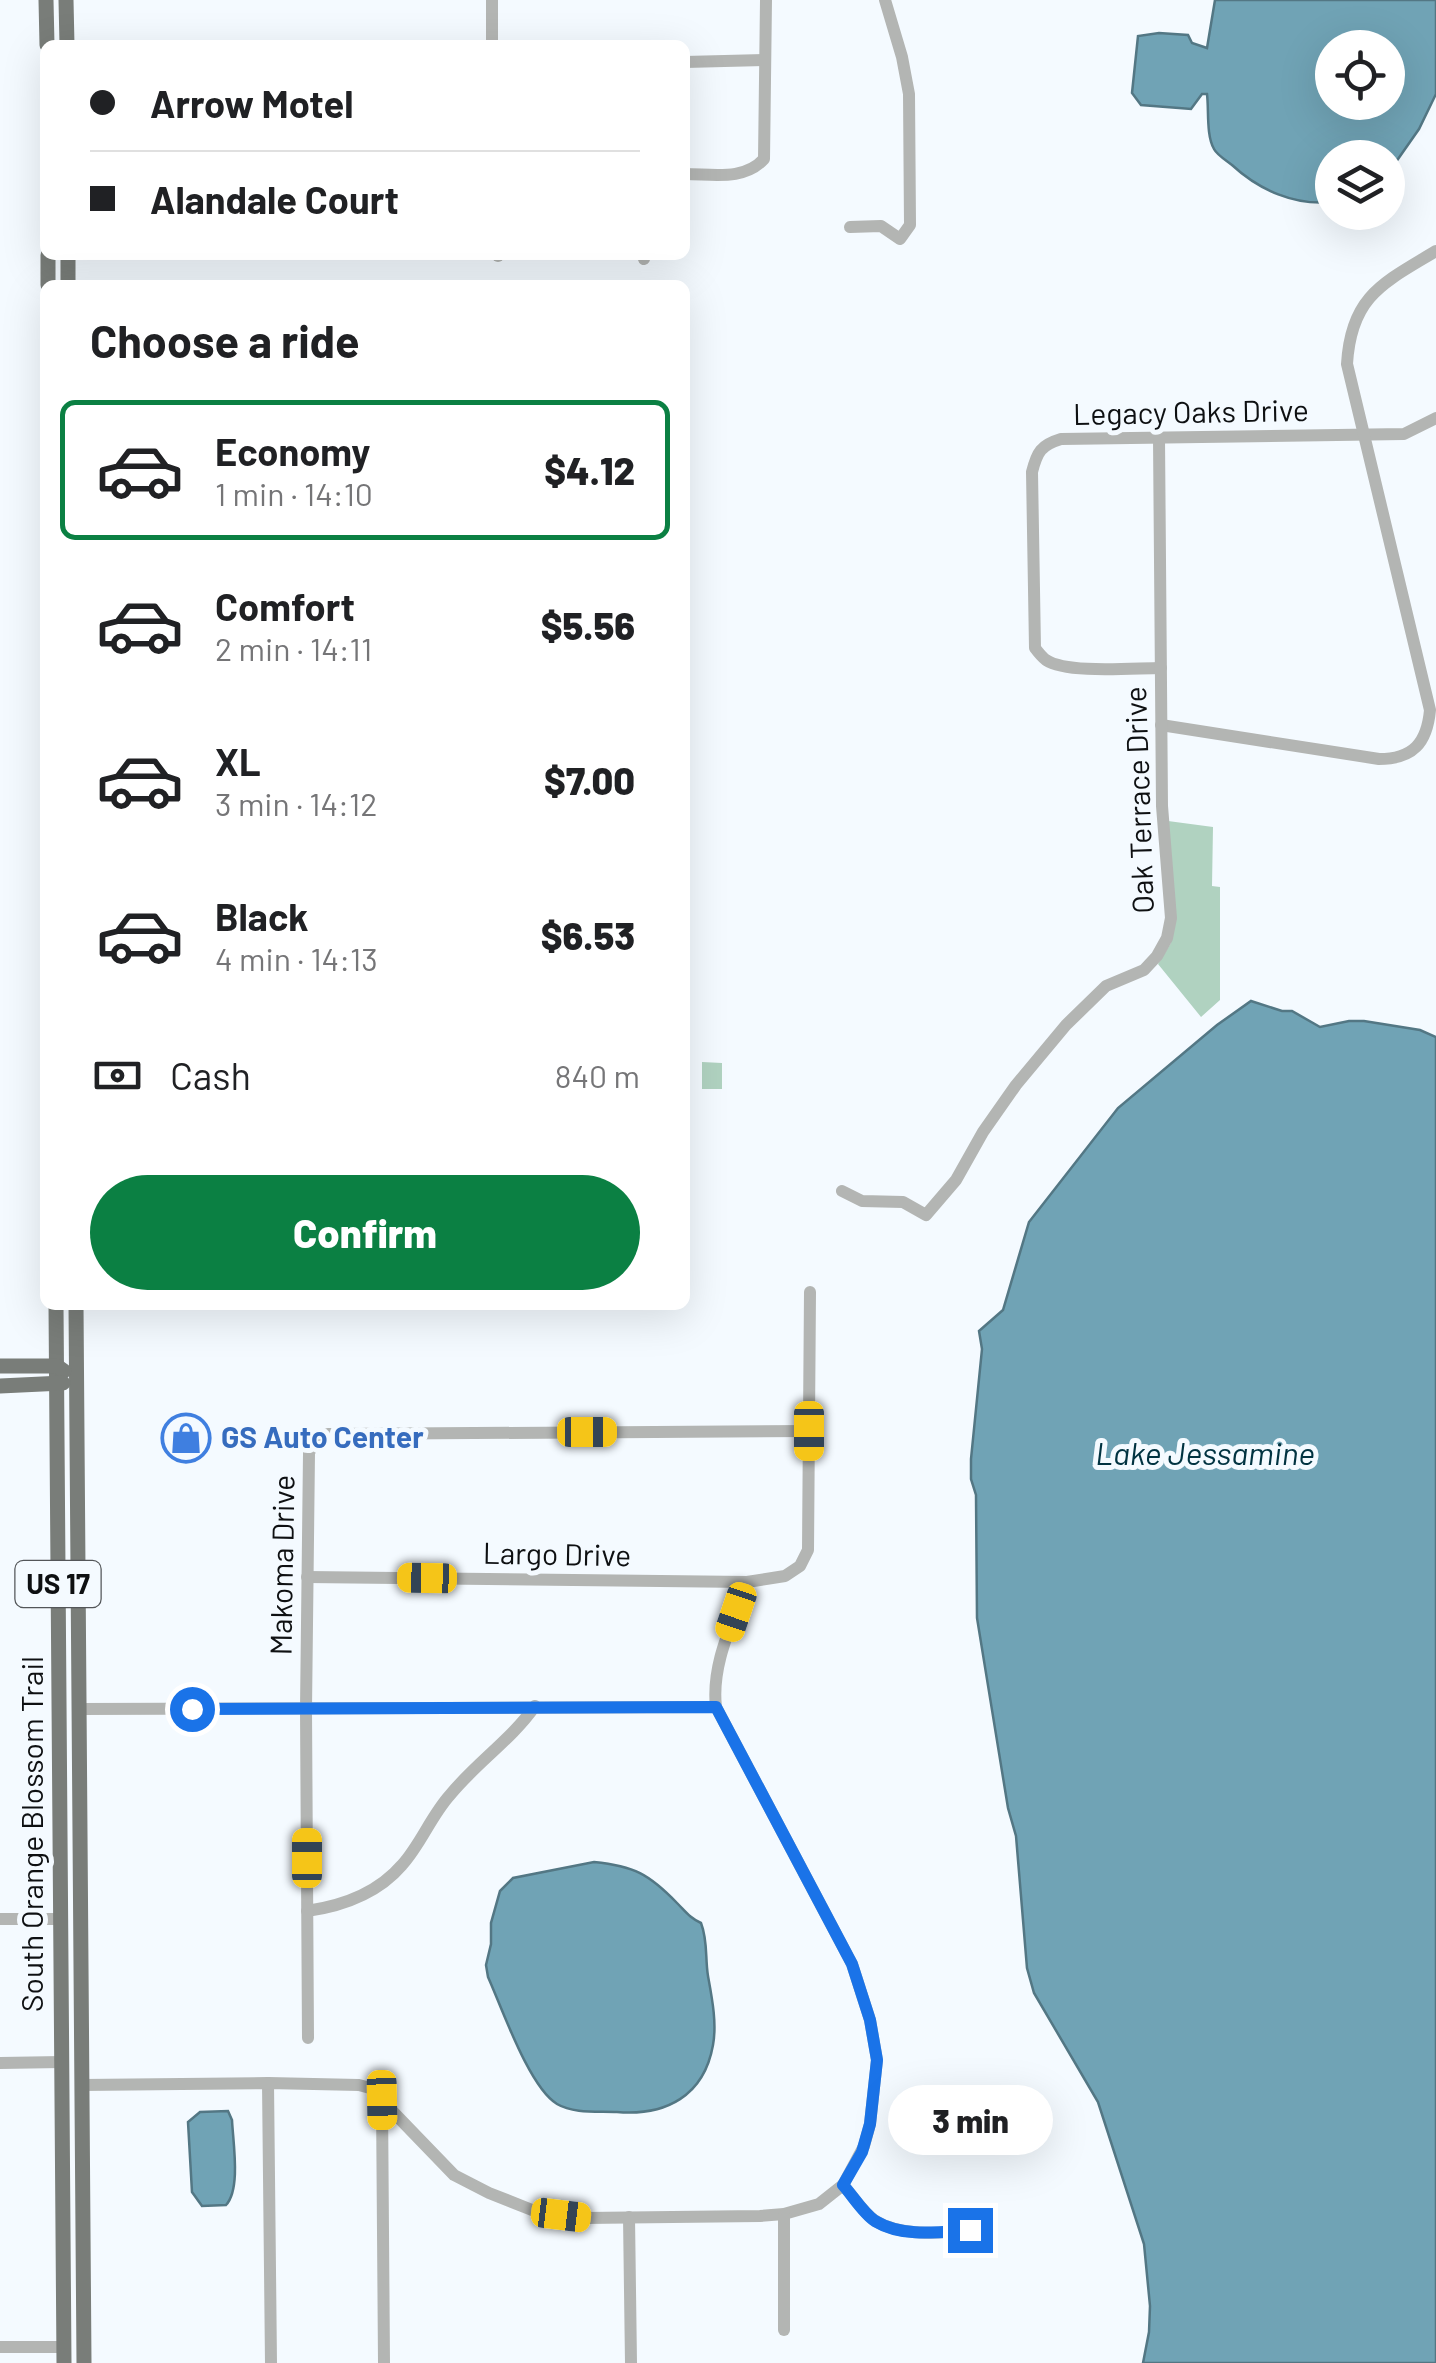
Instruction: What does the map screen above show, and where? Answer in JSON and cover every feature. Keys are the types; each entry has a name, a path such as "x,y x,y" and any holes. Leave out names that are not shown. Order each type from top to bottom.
{"main road":[{"path":"46,0 46,40"},
{"path":"66,0 66,40"},
{"name":"South Orange Blossom Trail","path":"56,1310 64,2355"},
{"name":"South Orange Blossom Trail","path":"76,1310 84,2363"},
{"path":"0,1366 56,1366 76,1380"},
{"path":"0,1386 57,1385 76,1380"},
{"path":"61,1874 71,1895 81,1900"},
{"path":"61,1919 69,1925 81,1949"},
{"path":"64,2314 74,2333 84,2336"}],"street":[{"path":"492,0 492,40"},
{"path":"690,174 742,174 764,159 766,0"},
{"path":"850,227 881,226 900,239 910,225 909,94 885,0"},
{"path":"690,62 764,60"},
{"path":"1161,724 1379,759 1406,755 1428,730 1430,710 1348,364 1349,338 1377,287 1436,251"},
{"name":"Legacy Oaks Drive","path":"1160,668 1058,666 1044,659 1035,648 1032,472 1036,454 1044,444 1061,439 1404,434 1436,418"},
{"name":"Oak Terrace Drive","path":"842,1191 862,1200 903,1202 926,1214 956,1180 1016,1085 1066,1025 1106,986 1144,970 1167,938 1171,918 1162,806 1158,438"},
{"name":"Largo Drive","path":"308,1577 747,1582 785,1576 800,1566 808,1550 810,1292"},
{"name":"Makoma Drive","path":"308,2038 308,1453 320,1436 809,1431"},
{"path":"82,2085 268,2083 370,2088 454,2175 537,2212 585,2218 784,2214 819,2204 843,2185 862,2152 870,2124 877,2060 870,2020 852,1964 716,1707 716,1671 747,1582"},
{"path":"307,1911 355,1899 403,1865 450,1794 520,1728 535,1706"},
{"path":"78,1709 716,1707"},
{"path":"0,1919 61,1919"},
{"path":"0,2063 62,2062"},
{"path":"268,2083 271,2363"},
{"path":"382,2100 384,2363"},
{"path":"843,2185 873,2220 896,2229 924,2233 990,2229"},
{"path":"784,2214 784,2330"},
{"path":"629,2217 631,2363"},
{"path":"0,2347 64,2355"}],"green space":[{"path":"1168,821 1213,827 1212,886 1220,887 1220,1000 1201,1017 1158,964 1171,943"},
{"path":"702,1062 722,1063 722,1089 702,1089"}],"water":[{"path":"1215,0 1436,0 1436,94 1405,149 1405,140 1315,140 1315,203 1291,199 1254,182 1214,149 1207,94 1202,94 1191,109 1141,105 1132,93 1138,36 1188,35 1192,43 1207,48"},
{"name":"Lake Jessamine","path":"1251,1001 1292,1011 1320,1027 1364,1021 1420,1030 1436,1037 1436,2363 1143,2363 1150,2306 1144,2244 1098,2102 1034,1993 1027,1968 1016,1836 977,1618 976,1495 971,1459 982,1349 979,1331 1003,1310 1029,1222 1118,1108"},
{"path":"594,1862 620,1866 649,1878 701,1923 714,2019 713,2045 701,2078 692,2090 667,2106 635,2112 586,2111 557,2104 527,2065 488,1977 491,1923 500,1891 513,1878"},
{"path":"228,2111 232,2120 235,2177 231,2198 226,2205 202,2206 192,2192 188,2122 200,2112"}],"place":[{"name":"GS Auto Center","path":"186,1438"}],"route":[{"path":"192,1709 716,1707 852,1964 870,2020 877,2060 870,2124 862,2152 843,2185 873,2220 896,2229 924,2233 970,2230"}]}
